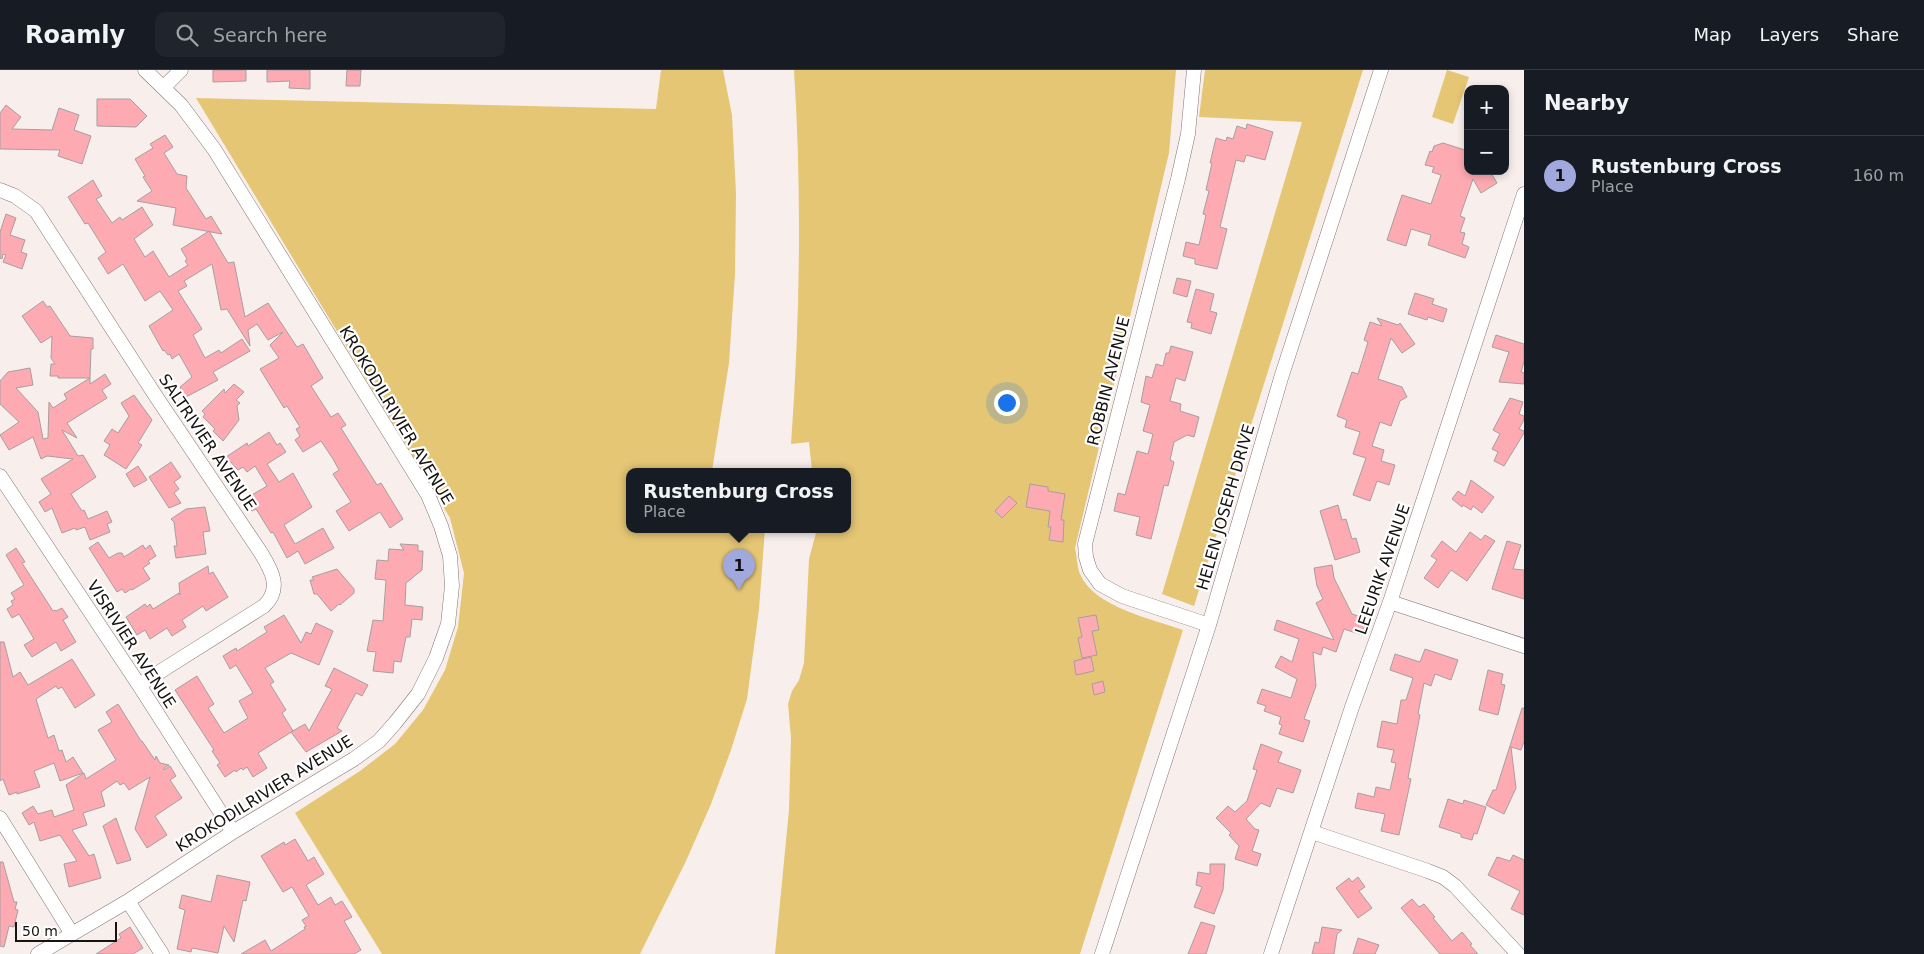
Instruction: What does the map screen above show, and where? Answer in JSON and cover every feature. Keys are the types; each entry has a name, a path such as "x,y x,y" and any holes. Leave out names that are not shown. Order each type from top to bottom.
{"street":[{"name":"KROKODILRIVIER AVENUE","path":"38,954 128,901 233,832 354,759 379,741 396,723 418,694 436,658 448,624 452,586 450,556 441,526 428,495 201,129 164,87 145,70"},
{"path":"164,87 181,70"},
{"name":"ROBBIN AVENUE","path":"1194,70 1188,134 1178,179 1085,544 1090,570 1100,584 1122,596 1209,625"},
{"name":"HELEN JOSEPH DRIVE","path":"1102,954 1209,625 1281,378 1381,70"},
{"name":"SALTRIVIER AVENUE","path":"0,190 15,196 36,211 155,395 261,553 274,578 273,592 264,606 138,685"},
{"name":"LEEURIK AVENUE","path":"1271,954 1352,707 1390,602 1524,194"},
{"name":"VISRIVIER AVENUE","path":"0,476 233,832"},
{"path":"1390,602 1524,646"},
{"path":"0,818 72,934"},
{"path":"1312,832 1443,877 1455,886 1518,954"},
{"path":"128,901 162,954"}],"shaded area":[{"path":"661,70 723,70 732,115 736,193 735,274 729,363 712,468 626,468 626,533 765,533 759,609 747,699 731,750 711,804 686,861 640,954 382,954 295,813 360,771 395,744 423,710 445,670 458,627 464,573 450,518 196,98 656,109"},
{"path":"794,70 1176,70 1169,153 1075,548 1080,574 1087,585 1098,595 1125,610 1183,630 1080,954 775,954 789,810 791,738 788,704 792,691 799,680 804,663 809,559 816,533 851,533 851,468 812,468 809,442 791,444 799,257 797,117"},
{"path":"1205,70 1363,70 1194,606 1162,594 1302,122 1199,117"},
{"path":"1447,70 1469,77 1466,85 1464,85 1464,92 1453,124 1432,117"}],"building":[{"path":"213,70 246,70 246,81 213,82"},
{"path":"267,70 310,70 310,89 289,88 290,81 267,82"},
{"path":"347,70 361,70 360,86 346,86"},
{"path":"97,99 130,99 147,116 136,127 97,126"},
{"path":"6,105 21,117 12,129 52,130 59,108 79,115 74,130 91,136 82,164 58,156 60,150 0,149 0,113"},
{"path":"1247,124 1273,132 1265,160 1246,155 1244,162 1236,160 1220,227 1227,229 1217,269 1195,264 1195,259 1183,256 1186,242 1199,245 1206,215 1203,214 1209,191 1206,190 1216,138 1226,141 1227,137 1233,139 1237,126 1246,129"},
{"path":"165,135 173,147 164,153 177,174 187,176 186,188 206,219 211,216 222,234 173,225 176,208 137,201 152,191 135,159 153,148 150,144"},
{"path":"1443,143 1464,150 1464,175 1492,175 1497,183 1481,193 1473,179 1460,216 1465,218 1460,232 1465,233 1462,244 1469,247 1465,258 1428,245 1431,235 1411,229 1406,246 1387,240 1402,195 1431,204 1441,175 1432,172 1434,167 1425,165 1434,146"},
{"path":"93,180 102,196 96,199 112,223 120,217 122,220 142,207 153,225 134,239 145,257 153,251 169,277 188,265 181,249 209,231 228,263 234,262 245,317 268,303 297,347 303,344 323,378 311,386 331,417 338,413 346,425 341,428 377,485 381,483 403,519 390,528 380,512 349,531 336,511 351,502 333,474 339,470 333,459 321,441 303,452 295,440 300,436 296,429 300,427 287,406 284,408 260,369 279,358 270,345 283,332 268,340 257,324 248,330 250,346 227,309 221,310 212,264 184,281 187,286 178,291 202,329 193,335 205,358 219,350 221,353 242,339 250,351 213,372 218,380 186,397 180,387 192,377 179,354 172,359 170,354 168,355 163,351 149,326 173,310 160,291 145,301 123,264 108,274 98,258 106,252 88,223 85,224 68,197"},
{"path":"6,214 16,218 10,235 25,240 21,252 27,254 22,269 3,262 6,255 3,254 2,259 0,258 0,232"},
{"path":"1177,278 1191,281 1187,297 1173,293"},
{"path":"1196,289 1214,294 1210,311 1217,313 1211,334 1191,328 1192,323 1187,322"},
{"path":"1415,293 1434,299 1432,304 1447,309 1443,322 1428,317 1427,320 1408,314"},
{"path":"43,301 47,307 50,306 70,336 93,338 90,378 58,378 58,376 50,376 51,364 55,364 51,358 52,336 41,343 22,316"},
{"path":"1377,318 1398,325 1400,323 1415,344 1402,353 1391,338 1378,379 1402,387 1407,397 1400,401 1391,426 1380,422 1372,446 1384,450 1381,461 1395,465 1389,485 1377,481 1370,501 1353,495 1366,458 1353,454 1360,432 1345,427 1347,420 1337,416 1352,372 1358,374 1368,342 1364,340 1370,322 1382,326"},
{"path":"1496,335 1524,344 1524,362 1521,372 1524,373 1524,384 1499,382 1509,352 1492,347"},
{"path":"1171,346 1193,352 1185,381 1176,378 1170,401 1181,404 1180,411 1199,417 1194,437 1187,435 1174,442 1170,460 1174,462 1168,486 1164,485 1151,539 1136,535 1140,517 1114,511 1118,493 1125,495 1137,451 1148,454 1153,434 1143,431 1150,405 1141,402 1146,376 1152,378 1156,364 1163,366 1166,353 1169,353"},
{"path":"30,368 33,385 16,388 38,412 43,439 48,438 49,402 53,408 67,399 64,394 90,378 90,384 105,374 111,384 102,390 107,398 67,423 77,438 62,430 78,456 83,455 96,477 71,494 82,511 84,510 88,519 107,511 112,522 107,524 110,532 90,540 85,527 76,530 75,528 62,533 52,508 45,512 39,502 51,494 41,479 73,459 47,456 41,459 33,437 9,450 0,435 19,422 0,404 0,381 8,372"},
{"path":"234,384 244,392 236,400 240,403 237,406 239,420 223,441 213,431 215,429 203,417 205,414 202,411 224,389 225,393"},
{"path":"134,395 152,420 138,443 142,445 126,469 104,455 110,445 104,441 112,429 118,433 129,416 121,403"},
{"path":"1510,398 1523,402 1519,414 1524,416 1524,420 1519,429 1524,431 1524,433 1504,466 1494,461 1498,452 1492,449 1500,434 1493,430"},
{"path":"269,432 277,445 280,443 286,452 267,464 279,482 293,473 312,507 284,525 295,544 323,528 334,548 305,564 298,551 287,558 273,532 271,533 256,509 252,511 245,499 267,486 255,466 247,472 243,467 238,470 226,457 247,443 248,446"},
{"path":"171,462 181,477 174,482 179,489 174,493 181,503 169,508 149,477"},
{"path":"138,466 147,480 134,487 126,474"},
{"path":"1471,480 1494,497 1482,513 1473,506 1471,510 1463,505 1462,507 1452,499 1458,491 1465,496"},
{"path":"1030,484 1048,487 1048,491 1065,494 1061,520 1064,520 1063,542 1049,540 1051,527 1048,527 1050,511 1026,507"},
{"path":"1009,496 1017,503 1002,518 995,511"},
{"path":"1338,505 1342,520 1346,519 1352,539 1356,538 1360,552 1335,560 1320,511"},
{"path":"205,507 210,531 203,532 206,554 176,558 174,546 177,546 174,522 171,519 186,509"},
{"path":"1470,532 1481,540 1485,535 1495,541 1467,581 1451,570 1438,588 1424,578 1437,560 1431,556 1442,541 1456,552"},
{"path":"1507,541 1521,545 1513,569 1524,570 1524,599 1492,589"},
{"path":"98,542 109,558 118,553 122,553 124,557 143,545 145,549 150,545 156,556 148,561 150,563 143,568 150,579 125,593 122,589 117,592 89,548"},
{"path":"400,544 418,545 418,551 423,551 422,570 406,583 405,605 423,607 422,620 412,619 410,637 406,637 401,662 394,661 393,673 373,671 376,652 367,651 373,620 383,621 386,580 375,579 377,560 388,561 389,549 404,550"},
{"path":"16,548 25,562 22,563 53,611 62,608 68,617 63,620 76,642 61,651 56,642 32,657 24,645 34,639 19,614 12,618 7,609 13,605 11,601 15,599 11,593 24,585 6,555"},
{"path":"1332,565 1334,578 1352,614 1367,619 1362,635 1344,629 1336,652 1323,647 1321,655 1313,652 1316,686 1304,719 1310,721 1303,742 1279,734 1282,725 1279,724 1281,717 1264,711 1266,706 1257,703 1262,689 1291,698 1297,679 1275,667 1281,656 1292,662 1299,639 1274,630 1277,620 1334,640 1316,603 1323,599 1317,586 1314,568"},
{"path":"208,566 209,574 213,572 228,597 206,611 203,606 182,620 186,627 172,636 167,628 150,639 145,630 137,635 126,617 145,604 147,607 150,604 153,609 179,593 180,595 179,583"},
{"path":"337,569 354,589 354,593 331,611 317,594 314,594 310,580 314,580 312,577"},
{"path":"284,615 301,643 306,632 311,634 316,623 333,631 319,665 291,653 265,668 274,682 270,684 286,710 282,713 293,731 258,753 267,768 253,777 247,767 243,770 241,768 236,772 235,770 225,777 217,765 220,763 212,751 214,750 175,690 197,676 214,704 208,708 224,733 248,718 239,701 253,693 236,665 230,669 223,656 236,648 237,651 267,632 264,627"},
{"path":"1096,615 1099,630 1092,631 1097,655 1082,658 1078,638 1082,637 1078,618"},
{"path":"0,642 4,642 13,677 20,672 28,685 72,659 95,695 75,708 62,687 58,689 56,686 36,699 48,738 54,735 59,751 62,750 66,762 73,757 83,773 60,781 54,763 34,771 40,787 9,795 3,779 0,781"},
{"path":"1425,649 1458,660 1451,680 1435,674 1431,686 1424,683 1408,778 1411,779 1399,835 1381,831 1385,814 1355,808 1358,793 1374,797 1376,787 1390,790 1396,763 1391,762 1394,750 1377,747 1382,721 1397,724 1401,700 1406,700 1413,678 1390,670 1395,654 1420,662"},
{"path":"1091,657 1094,671 1076,675 1074,661"},
{"path":"334,668 368,685 362,696 356,693 337,728 342,731 306,752 291,732 305,724 309,731 332,689 325,686"},
{"path":"1488,670 1503,674 1501,684 1505,685 1498,715 1479,710"},
{"path":"1103,681 1105,692 1094,695 1092,684"},
{"path":"118,704 155,760 156,756 160,763 169,765 164,770 170,766 176,776 170,780 182,798 155,816 167,835 147,848 135,829 150,777 129,790 124,783 120,785 117,781 101,792 105,806 83,813 87,825 72,830 89,856 94,854 101,878 69,887 64,864 77,861 60,835 40,841 34,822 29,825 22,813 33,806 38,814 52,810 54,817 74,810 66,785 84,773 86,779 116,760 98,730 112,722 106,712"},
{"path":"1522,708 1524,708 1524,742 1521,750 1511,747 1516,788 1504,814 1486,805 1493,790 1496,790"},
{"path":"1261,744 1282,752 1278,762 1301,770 1293,793 1277,788 1270,807 1261,803 1246,819 1255,829 1259,830 1252,851 1261,854 1257,866 1235,859 1239,846 1229,835 1231,833 1216,818 1228,806 1235,812 1247,801 1257,770 1253,769"},
{"path":"1448,799 1463,804 1464,800 1486,807 1477,834 1474,833 1472,840 1461,837 1461,834 1439,827"},
{"path":"116,818 131,860 117,864 103,826"},
{"path":"295,839 308,861 314,857 324,874 306,885 318,905 331,897 335,905 342,901 352,917 344,921 361,950 354,954 241,954 265,940 271,951 305,929 304,927 306,926 302,920 309,916 292,887 283,892 261,856 284,842 285,845"},
{"path":"1513,855 1524,860 1524,915 1511,909 1520,891 1488,875 1497,857 1510,861"},
{"path":"0,862 3,862 14,902 17,902 15,909 18,910 14,927 9,926 4,947 0,946"},
{"path":"1210,864 1225,864 1223,890 1214,914 1194,907 1202,887 1196,885 1198,872 1210,874"},
{"path":"217,875 250,882 246,901 243,900 234,942 224,926 218,953 192,948 191,952 177,949 185,910 179,908 182,895 211,902"},
{"path":"1358,877 1365,887 1359,891 1372,908 1358,918 1336,888 1349,878 1352,882"},
{"path":"1412,899 1419,907 1424,904 1452,941 1462,932 1478,954 1440,954 1401,908"},
{"path":"1201,922 1215,926 1206,954 1188,954"},
{"path":"130,927 143,948 133,954 96,954 121,938 119,934"},
{"path":"1322,927 1342,930 1337,934 1334,954 1312,954 1315,942 1319,943"},
{"path":"1358,938 1379,945 1375,954 1353,954"}],"place":[{"name":"Rustenburg Cross","path":"739,590"}]}
